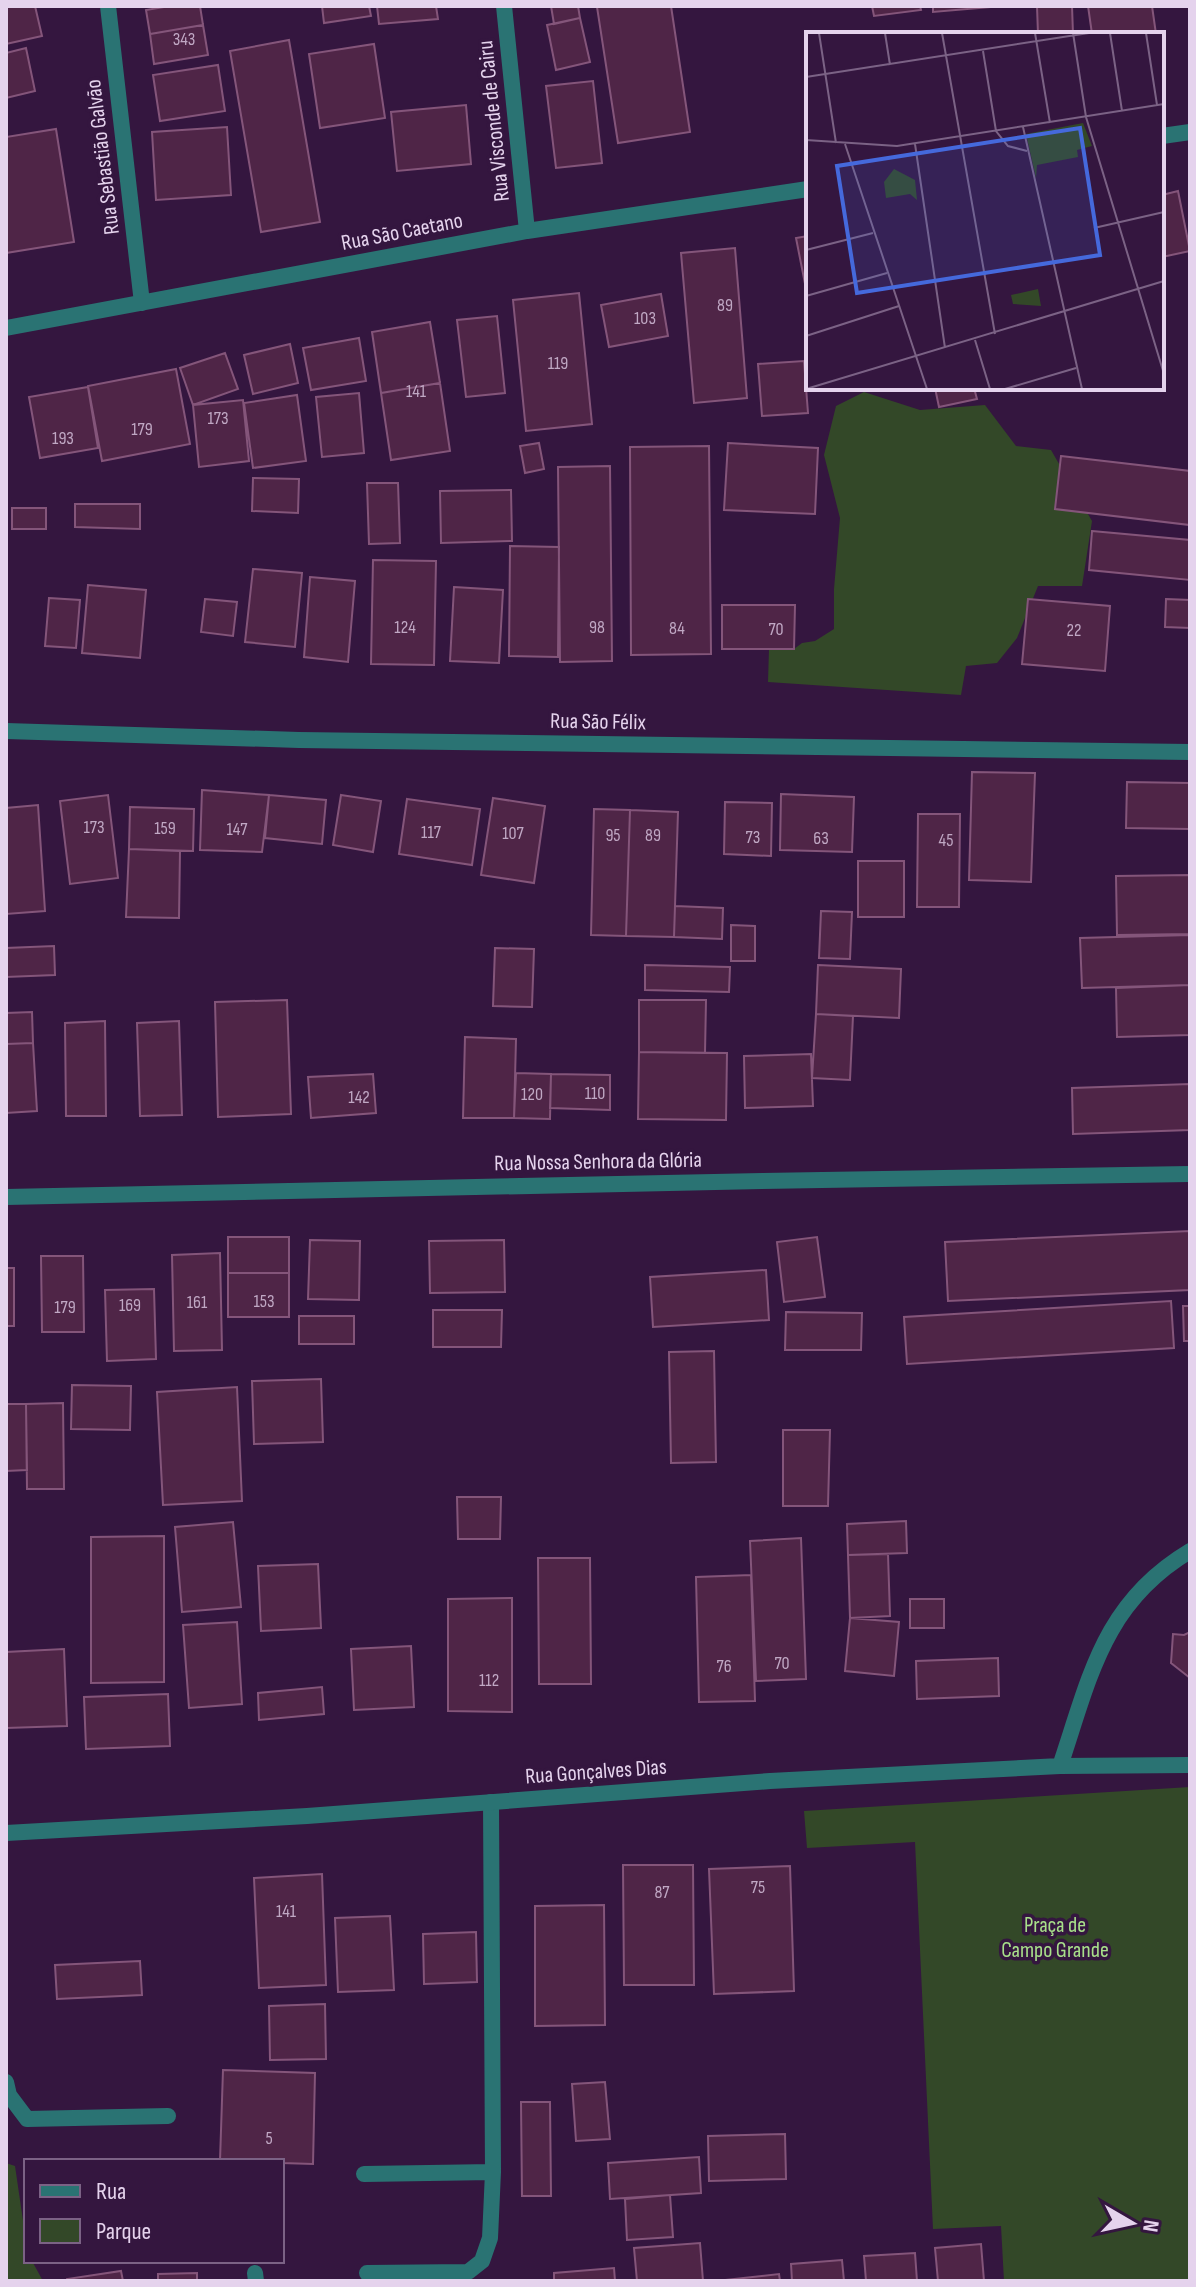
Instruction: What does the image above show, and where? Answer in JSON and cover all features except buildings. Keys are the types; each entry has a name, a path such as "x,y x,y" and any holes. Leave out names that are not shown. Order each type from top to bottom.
{"street":[{"name":"Rua Sebastião Galvão","path":"108,6 142,303"},
{"name":"Rua Visconde de Cairu","path":"504,6 527,231"},
{"path":"1164,136 1190,132"},
{"name":"Rua São Caetano","path":"6,328 527,231 806,189"},
{"name":"Rua São Félix","path":"6,731 299,740 1190,752"},
{"name":"Rua Nossa Senhora da Glória","path":"6,1197 1190,1174"},
{"path":"1060,1766 1101,1646 1131,1599 1169,1564 1190,1551"},
{"name":"Rua Gonçalves Dias","path":"6,1833 307,1816 770,1781 1060,1766 1190,1765"},
{"path":"367,2273 468,2272 482,2261 490,2238 493,2172 491,1802"},
{"path":"6,2082 9,2095 27,2119 168,2116"},
{"path":"364,2174 493,2172"}],"green space":[{"path":"864,392 920,410 985,405 1016,446 1051,450 1092,521 1082,586 1038,586 1017,638 997,663 966,666 961,695 768,682 769,649 794,649 834,629 840,518 824,455 836,406"},
{"name":"Praça de Campo Grande","path":"1190,1787 1190,2281 1004,2281 1001,2226 933,2229 915,1842 807,1848 804,1811"},
{"path":"6,2163 15,2166 24,2227 24,2263 33,2263 43,2281 6,2281"}]}
